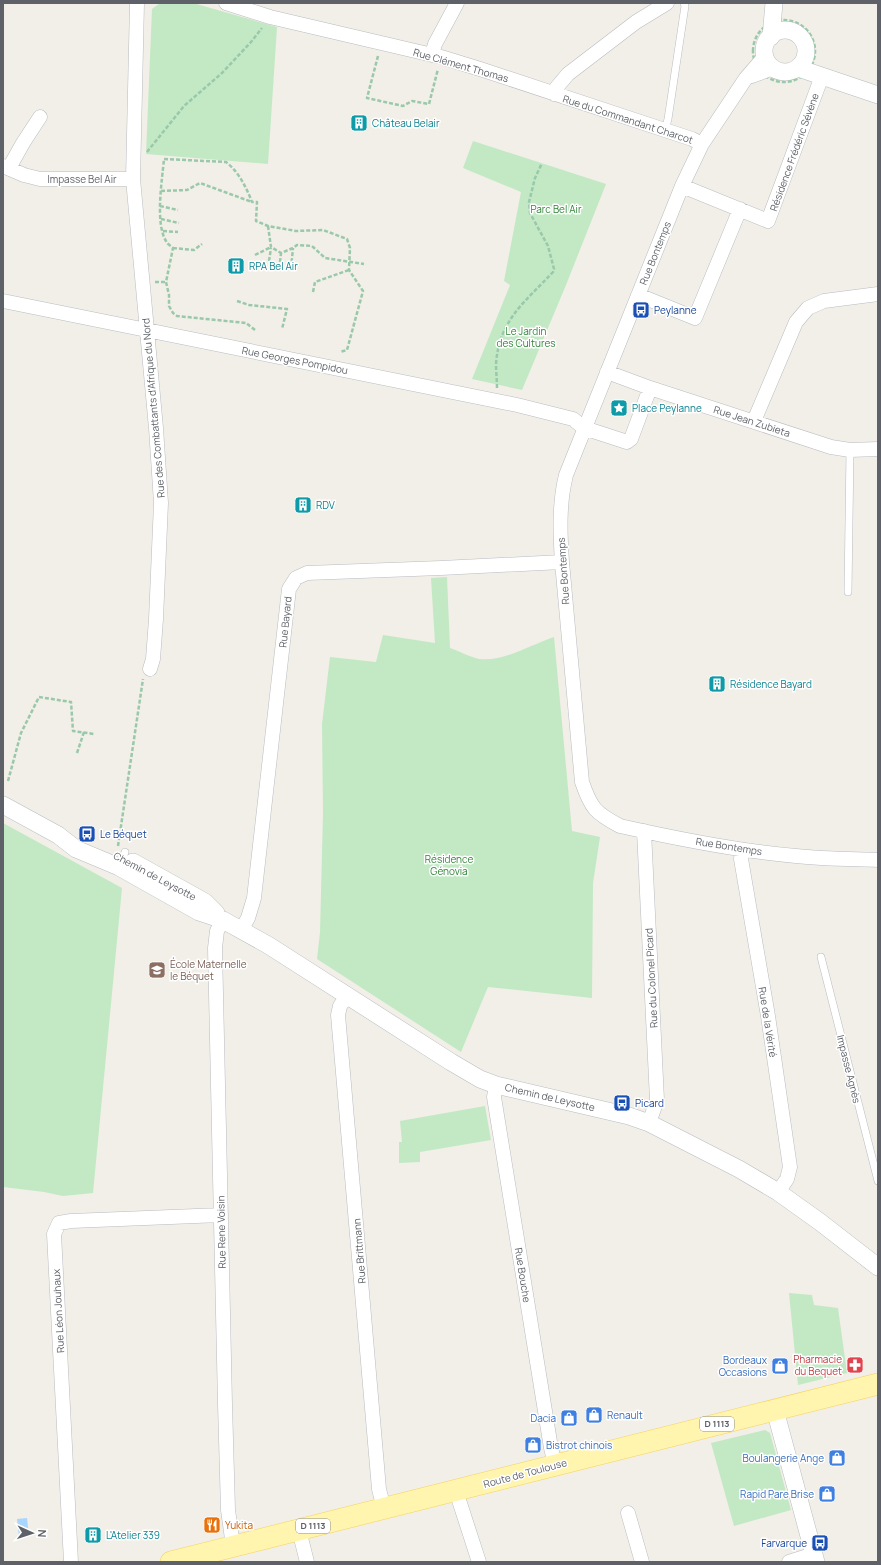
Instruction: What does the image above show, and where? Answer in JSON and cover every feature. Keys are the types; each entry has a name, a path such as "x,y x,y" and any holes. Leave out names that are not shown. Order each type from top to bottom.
{"main road":[{"name":"Route de Toulouse","path":"171,1562 456,1491 555,1464 878,1384"}],"street":[{"name":"Rue des Combattants d'Afrique du Nord","path":"137,3 133,179 156,428 161,503 156,619 153,659 150,669"},
{"name":"Rue Clément Thomas","path":"226,3 270,17 380,44 437,56 554,94"},
{"path":"437,56 435,44 457,3"},
{"path":"554,94 557,87 568,74 636,22 667,3"},
{"path":"774,3 779,27"},
{"path":"778,3 779,27 767,42 764,67 786,72 809,66 848,86 878,95"},
{"path":"779,27 793,32 802,39 806,49 809,66"},
{"name":"Résidence Frédéric Sévène","path":"682,186 768,221 809,66"},
{"name":"Rue Bontemps","path":"764,67 746,78 702,144 682,186 566,475 562,492 560,528 582,782 589,802 602,817 620,826 742,850 804,857 878,860"},
{"name":"Rue du Commandant Charcot","path":"554,94 665,130 702,144"},
{"name":"Impasse Bel Air","path":"40,117 6,167 24,175 40,179 133,179"},
{"path":"638,295 695,318 740,210"},
{"path":"754,421 796,322 808,308 824,302 878,294"},
{"name":"Rue Georges Pompidou","path":"3,301 498,401 573,420 584,428 627,442 631,439 650,388"},
{"name":"Rue Jean Zubieta","path":"607,372 650,388 831,447 850,450 878,449"},
{"name":"Rue Bayard","path":"240,930 248,918 253,905 289,589 296,578 307,573 562,562"},
{"name":"Chemin de Leysotte","path":"3,805 58,835 78,840 123,859 205,902 223,920 286,956 450,1062 480,1079 496,1085 629,1116 649,1123 739,1169 778,1192 878,1267"},
{"name":"Rue du Colonel Picard","path":"644,831 657,1100 649,1123"},
{"name":"Rue de la Vérité","path":"742,850 741,859 768,1016 790,1167 787,1179 778,1192"},
{"name":"Rue Rene Voisin","path":"223,920 217,930 215,945 228,1503 233,1546"},
{"name":"Rue Brittmann","path":"347,996 340,1006 338,1015 379,1489 384,1509"},
{"name":"Rue Bouche","path":"496,1085 494,1097 555,1464"},
{"name":"Rue Léon Jouhaux","path":"71,1562 54,1234 58,1223 71,1221 221,1215"},
{"path":"774,1410 815,1558 789,1562"},
{"path":"456,1491 479,1562"},
{"path":"628,1513 642,1562"},
{"path":"299,1530 307,1562"}],"lane":[{"path":"665,130 670,112 684,3"},
{"path":"848,592 850,450"},
{"name":"Impasse Agnès","path":"821,957 878,1181"}],"path":[{"path":"146,154 184,106 222,73 252,42 270,17"},
{"path":"764,67 774,81 790,81 798,78 809,66 815,54 812,37 800,24 793,21 779,27"},
{"path":"766,25 800,28 805,33 812,46 809,66 800,74 785,79 778,78 752,56 753,44 758,33 766,25"},
{"path":"380,44 367,98 402,106 412,101 429,104 437,56"},
{"path":"202,244 194,250 173,248 166,241 163,231 160,206 164,159 226,162 234,168 244,184 252,202"},
{"path":"498,401 496,365 498,348 504,328 515,311 553,272 554,269 548,246 530,213 529,202 535,178 542,163"},
{"path":"161,191 186,190 200,183 252,202 257,202 256,221 268,226 296,231 323,230 347,239 350,248 349,270 363,291 362,298 358,304 347,350 340,352"},
{"path":"160,206 178,210"},
{"path":"161,219 180,223"},
{"path":"268,226 271,248 269,261"},
{"path":"163,231 178,232"},
{"path":"255,254 271,248 281,253 297,245 312,246 325,258 364,264"},
{"path":"173,248 166,282 169,295 169,306 173,313 177,316 246,324 255,330"},
{"path":"291,268 293,248"},
{"path":"280,262 281,253"},
{"path":"313,292 315,282 349,270"},
{"path":"155,282 166,282"},
{"path":"237,301 249,305 287,309 282,330"},
{"path":"123,859 117,845 142,680 150,669"},
{"path":"8,781 21,733 39,697 71,702 73,730 94,734"},
{"path":"77,753 84,732"}],"green space":[{"path":"160,3 193,3 277,27 268,164 146,154 152,9"},
{"name":"Parc Bel Air","path":"473,141 606,184 522,390 472,379 510,285 504,281 521,192 463,168"},
{"name":"Résidence Génovia","path":"447,577 450,648 479,659 498,658 554,637 572,831 600,837 593,883 592,998 488,987 461,1052 317,959 320,933 323,813 322,724 330,657 376,662 383,635 435,643 431,578"},
{"path":"3,823 122,888 93,1193 63,1196 3,1187"},
{"path":"485,1106 491,1140 420,1152 420,1162 399,1163 399,1142 402,1142 400,1121"},
{"path":"789,1293 812,1295 814,1305 838,1308 847,1373 798,1385"},
{"path":"765,1430 770,1433 791,1510 734,1526 711,1443"}],"water":[{"path":"27,1518 29,1536 19,1537 17,1519"}],"place":[{"name":"Château Belair","path":"359,123"},
{"name":"RPA Bel Air","path":"236,266"},
{"name":"Peylanne","path":"641,310"},
{"name":"Place Peylanne","path":"619,408"},
{"name":"RDV","path":"303,505"},
{"name":"Résidence Bayard","path":"717,684"},
{"name":"Le Béquet","path":"87,834"},
{"name":"École Maternelle le Béquet","path":"157,970"},
{"name":"Picard","path":"622,1103"},
{"name":"Pharmacie du Bequet","path":"855,1365"},
{"name":"Bordeaux Occasions","path":"780,1366"},
{"name":"Renault","path":"594,1415"},
{"name":"Dacia","path":"569,1418"},
{"name":"Bistrot chinois","path":"533,1445"},
{"name":"Boulangerie Ange","path":"837,1458"},
{"name":"Rapid Pare Brise","path":"827,1494"},
{"name":"Yukita","path":"212,1525"},
{"name":"L'Atelier 339","path":"93,1535"},
{"name":"Farvarque","path":"820,1543"}],"park label":[{"name":"Le Jardin des Cultures","path":"526,336"}]}
